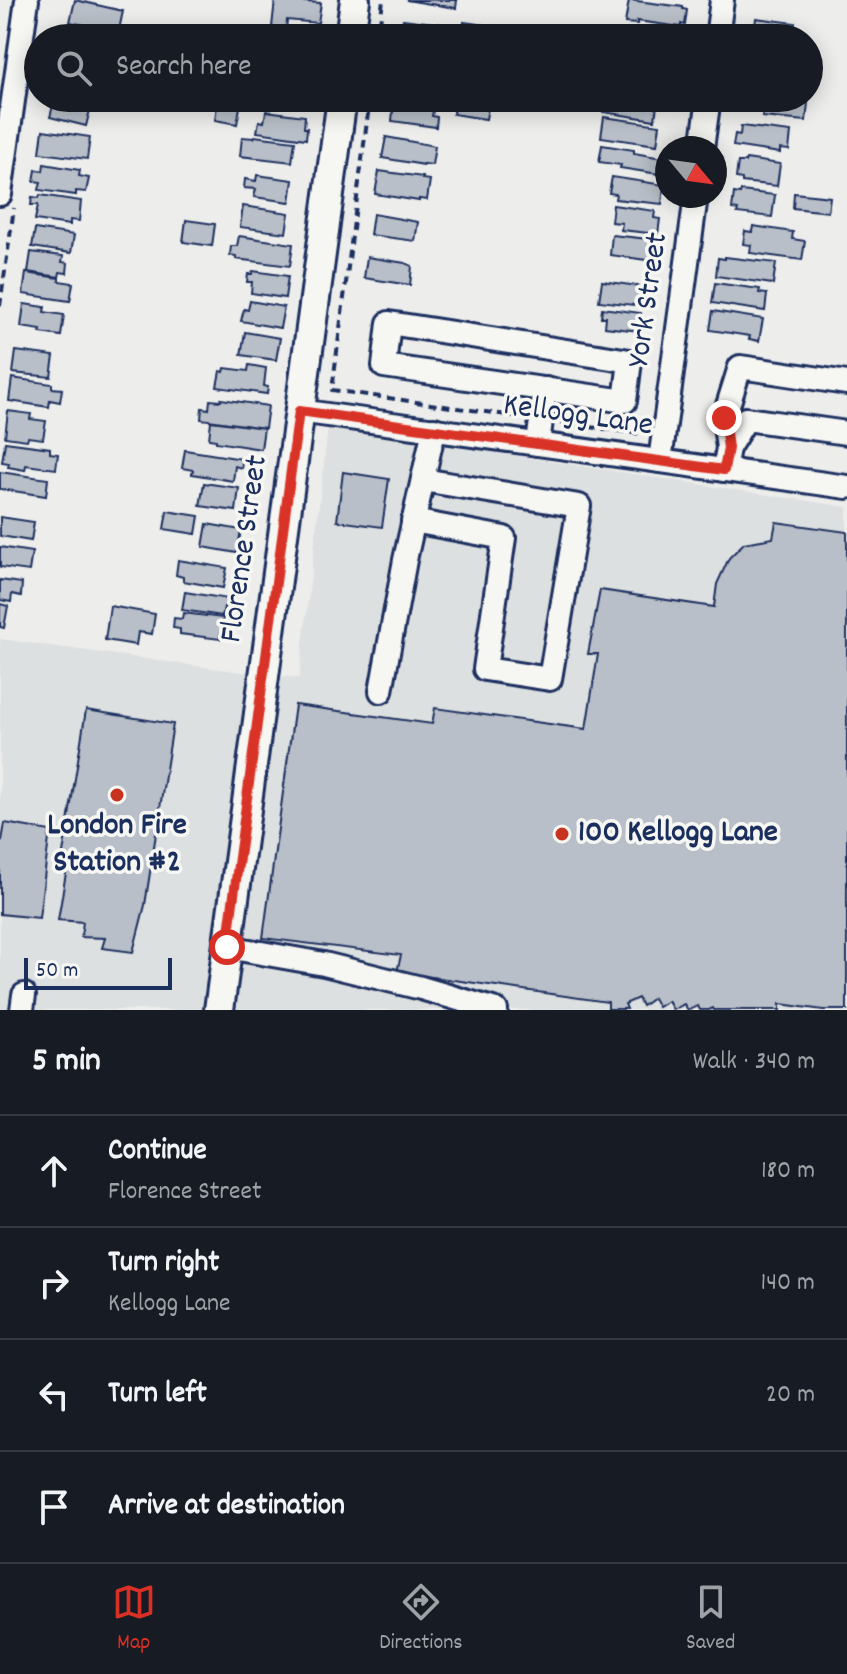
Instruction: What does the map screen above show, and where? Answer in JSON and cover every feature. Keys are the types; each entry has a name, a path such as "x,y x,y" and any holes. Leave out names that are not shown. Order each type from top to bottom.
{"main road":[{"path":"352,24 355,0"},
{"name":"Florence Street","path":"219,1010 340,112"}],"street":[{"path":"0,194 27,0"},
{"path":"719,24 722,0"},
{"path":"704,136 707,112"},
{"name":"York Street","path":"660,461 694,208"},
{"path":"389,323 630,361 625,401 545,389 384,366 389,323"},
{"path":"726,459 724,418 740,367 847,383"},
{"path":"538,444 545,389"},
{"name":"Kellogg Lane","path":"299,411 660,461 726,459 847,487"},
{"path":"726,459 746,419 847,433"},
{"path":"381,691 434,429"},
{"path":"413,521 504,538 485,669 550,679 579,506 423,480"},
{"path":"227,947 324,964 496,1010"}],"path":[{"path":"380,24 383,0"}],"shaded area":[{"path":"328,427 847,507 847,1010 0,1010 0,639 299,678"}],"building":[{"path":"75,0 123,11 120,24 70,22"},
{"path":"275,0 321,3 318,23 287,20 287,24 272,24"},
{"path":"406,0 457,0 456,8"},
{"path":"629,0 687,10 685,24 625,23"},
{"path":"756,18 795,23 795,24 755,24"},
{"path":"403,19 442,24 402,24"},
{"path":"51,112 90,112 86,126 50,117"},
{"path":"216,112 239,112 237,124 215,120"},
{"path":"266,112 305,116 306,139 257,132 259,121 264,122"},
{"path":"393,112 433,112 432,116 437,117 436,127 392,121"},
{"path":"453,112 487,112 486,119"},
{"path":"603,112 656,112 655,120"},
{"path":"763,112 807,112 806,121 762,117"},
{"path":"604,117 660,125 655,145 601,137"},
{"path":"741,126 791,132 789,150 780,149 780,153 733,146 735,134 740,135"},
{"path":"43,130 90,137 87,159 40,153"},
{"path":"242,137 295,141 292,162 240,156"},
{"path":"386,137 435,146 432,165 382,158"},
{"path":"602,145 634,150 634,153 655,157 655,173 620,168 621,165 599,162"},
{"path":"746,159 780,164 777,186 742,182 742,179 736,178 738,162 745,162"},
{"path":"44,164 80,170 79,176 89,178 86,192 76,191 76,195 39,190 41,182 34,181 36,170 43,171"},
{"path":"379,171 430,180 427,200 375,194"},
{"path":"257,175 293,180 290,202 254,197 256,189 244,188 245,179 256,181"},
{"path":"612,177 655,184 655,203 615,199 616,194 609,193"},
{"path":"741,191 775,195 772,217 737,213 738,210 732,209 734,193 740,194"},
{"path":"794,193 830,197 828,212 793,208"},
{"path":"40,195 81,201 79,221 70,220 70,225 35,220 38,205 31,205 32,197 39,198"},
{"path":"613,205 655,211 654,218 660,219 658,234 621,230 622,223 611,222"},
{"path":"243,206 289,213 286,233 240,227"},
{"path":"373,214 418,222 415,241 370,235"},
{"path":"186,220 215,224 212,246 183,242"},
{"path":"753,226 793,232 792,239 805,241 802,260 750,253 751,245 743,244 745,231 752,232"},
{"path":"35,229 74,235 71,253 32,247"},
{"path":"612,235 657,240 654,261 610,255"},
{"path":"239,236 293,244 290,266 236,259 236,256 230,255 231,246 237,246"},
{"path":"31,252 63,256 62,262 68,263 67,273 60,272 59,277 28,272"},
{"path":"367,257 412,266 410,285 364,278"},
{"path":"718,258 776,263 773,284 716,276"},
{"path":"253,271 288,276 285,298 251,293 252,282 247,282 248,274"},
{"path":"26,273 73,283 70,301 23,294"},
{"path":"602,281 645,287 642,306 599,301"},
{"path":"715,283 760,289 759,293 767,294 765,311 712,303"},
{"path":"250,301 284,307 280,328 241,321"},
{"path":"24,304 45,307 44,312 64,315 61,336 21,327"},
{"path":"602,308 641,313 639,331 605,327 606,317 601,317"},
{"path":"713,311 763,319 759,341 749,339 750,336 710,330"},
{"path":"245,332 280,338 276,360 241,355"},
{"path":"16,351 54,356 51,377 13,373"},
{"path":"249,365 266,368 264,386 268,387 267,394 217,387 220,371 224,372 225,368 248,371"},
{"path":"12,378 52,384 52,388 62,389 60,402 50,400 49,407 9,401"},
{"path":"210,400 268,406 265,428 201,419 202,408 209,409"},
{"path":"8,411 31,414 30,419 46,421 43,439 5,437"},
{"path":"211,421 264,428 261,449 209,439"},
{"path":"5,442 50,448 50,453 58,454 56,469 26,465 25,470 8,467 9,463 2,462"},
{"path":"185,450 243,459 241,468 235,466 233,481 192,474 193,470 182,468"},
{"path":"0,472 48,479 46,496 0,489"},
{"path":"343,472 389,479 382,527 337,521"},
{"path":"204,483 239,488 236,511 200,506"},
{"path":"167,511 199,516 196,534 164,529"},
{"path":"0,517 34,522 31,541 0,536"},
{"name":"100 Kellogg Lane","path":"776,522 847,532 847,1010 780,1004 780,1010 700,1010 698,1006 688,1010 684,1004 673,1010 668,1001 658,1007 653,998 642,1006 638,998 625,1004 627,1009 608,1009 608,1002 397,972 401,955 263,938 295,705 432,724 435,708 586,729 598,654 588,654 600,590 714,607 717,584 729,558 744,543 773,538"},
{"path":"207,524 241,530 237,553 203,547"},
{"path":"0,547 32,552 29,571 0,567"},
{"path":"178,560 227,568 223,588 183,581 183,577 176,575"},
{"path":"0,580 22,583 21,596 12,594 11,602 0,600"},
{"path":"185,592 228,599 227,607 224,607 222,616 182,610"},
{"path":"0,604 8,606 4,628 0,627"},
{"path":"110,606 155,614 152,634 138,632 136,645 105,640"},
{"path":"183,613 223,618 220,639 180,634 180,629 173,628 174,618 182,619"},
{"name":"London Fire Station #2","path":"86,710 173,724 145,905 133,952 102,948 105,938 81,937 83,922 58,920 67,867 61,866"},
{"path":"5,823 50,831 39,918 0,914 0,840"}],"place":[{"name":"London Fire Station #2","path":"117,795"},
{"name":"100 Kellogg Lane","path":"562,834"}],"route":[{"path":"227,947 299,411 724,470 728,448 724,418"}]}
